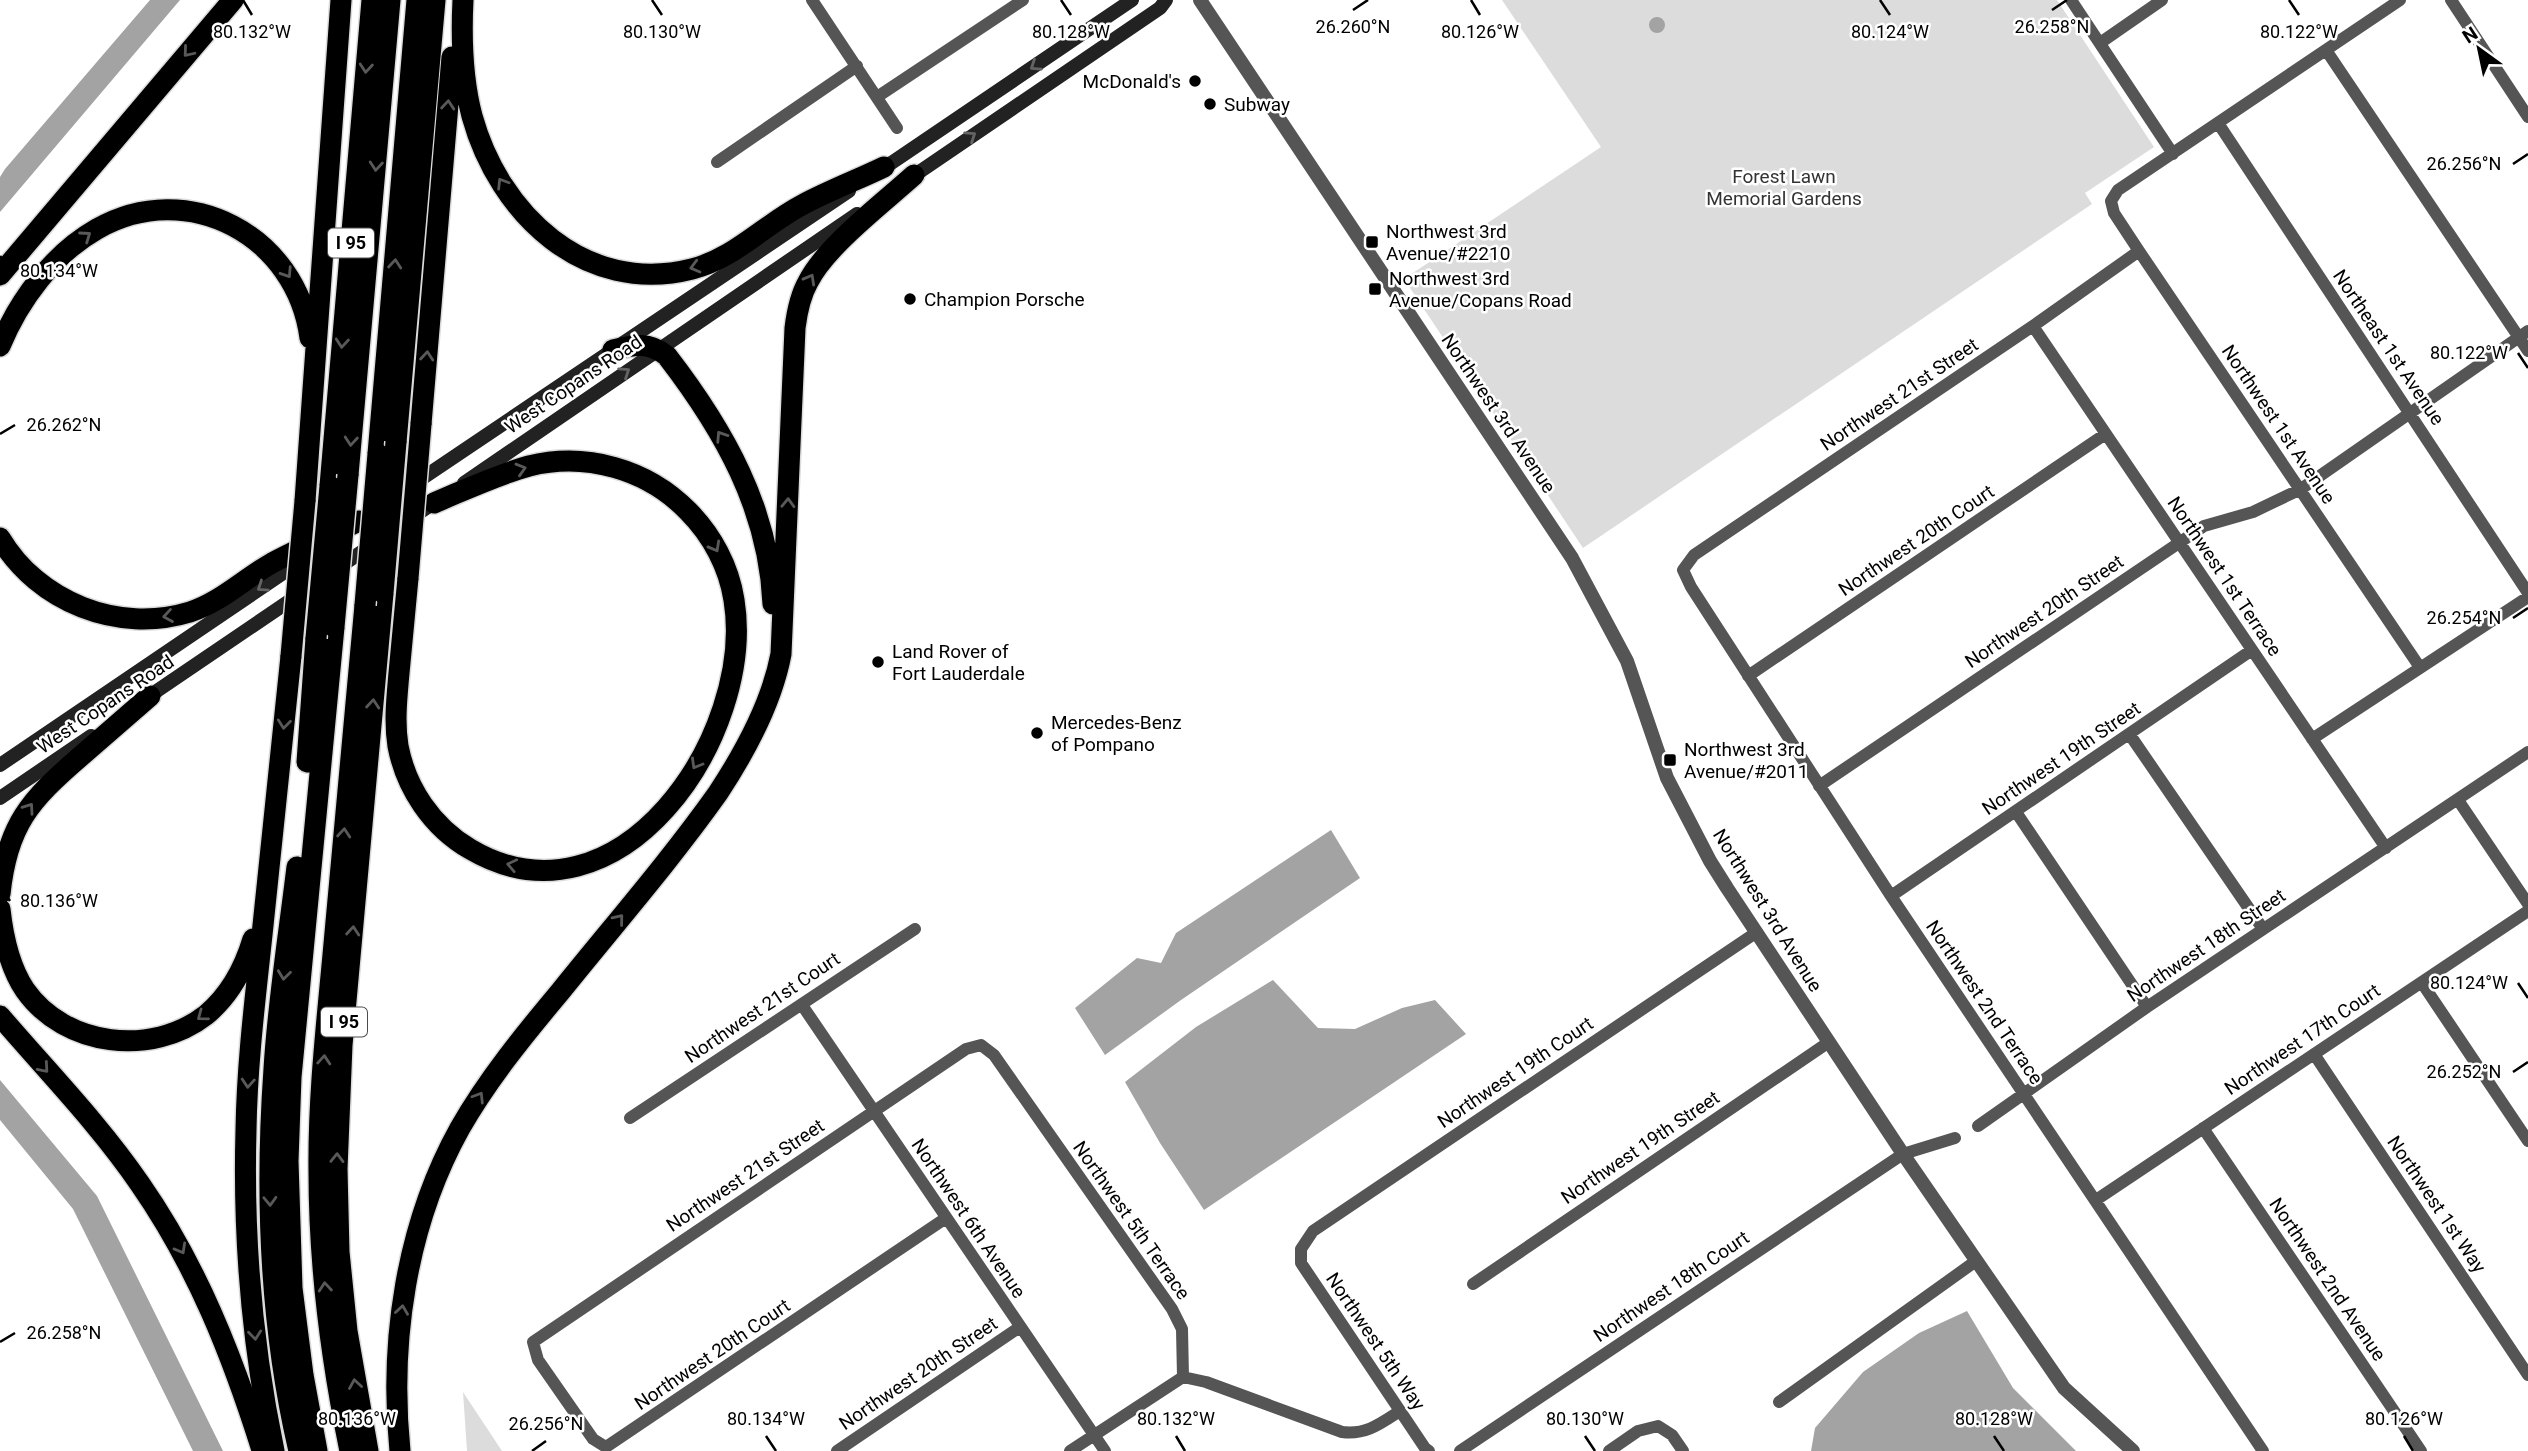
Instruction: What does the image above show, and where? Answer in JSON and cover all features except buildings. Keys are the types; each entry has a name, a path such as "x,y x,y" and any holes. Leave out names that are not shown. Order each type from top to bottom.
{"highway":[{"path":"0,275 233,0"},
{"path":"274,1451 257,1355 247,1252 247,1096 305,501 341,0"},
{"name":"I 95","path":"299,1451 283,1361 274,1277 270,1150 274,1065 325,633 330,486 372,0"},
{"path":"317,1451 303,1375 292,1288 288,1161 291,1077 325,633 348,475 390,0"},
{"path":"350,1451 336,1378 325,1296 320,1214 320,1129 325,1046 417,0"},
{"name":"I 95","path":"368,1451 342,1291 337,1211 337,1148 342,1045 435,0"},
{"path":"434,503 528,467 560,461 584,461 623,470 660,488 682,505 708,534 726,571 734,599 735,644 730,677 715,726 701,757 674,798 645,830 613,852 564,868 513,866 488,858 456,839 423,805 410,784 401,760 396,734 396,708 457,0"},
{"path":"463,0 461,53 467,91 476,129 491,164 529,221 558,245 592,262 615,270 654,274 679,272 704,265 734,251 801,205 884,167"},
{"path":"400,1451 396,1395 401,1309 426,1209 458,1131 494,1075 706,810 730,775 750,737 775,681 781,654 795,328 799,304 812,273 826,256 914,175"},
{"path":"0,346 12,320 31,291 81,239 99,227 135,214 189,212 227,223 248,234 274,256 287,272 301,299 309,329 313,400"},
{"path":"613,350 640,344 659,349 670,360 729,448 748,486 761,527 770,570 773,634 767,678 750,737"},
{"path":"0,538 23,568 44,586 69,601 106,615 148,619 178,615 205,606 272,564 359,521"},
{"path":"0,894 8,847 32,802 54,779 150,696"},
{"path":"0,909 9,956 24,988 36,1002 55,1018 76,1030 101,1039 127,1041 150,1039 173,1032 195,1022 216,1005 241,972 266,894"},
{"path":"0,1016 125,1163 165,1222 199,1284 221,1332 262,1451"}],"main road":[{"name":"West Copans Road","path":"0,765 1132,0"},
{"name":"West Copans Road","path":"0,798 1160,8 1166,0"}],"street":[{"path":"877,97 1023,0"},
{"name":"Northwest 3rd Avenue","path":"1200,0 1572,558 1628,661 1667,778 1710,861 1903,1154 2064,1388 2133,1451"},
{"path":"2071,0 2173,154 2400,0"},
{"path":"2100,43 2162,0"},
{"path":"2451,0 2528,117"},
{"path":"817,2 897,128"},
{"path":"2326,50 2524,334 2528,351"},
{"path":"717,162 857,66"},
{"name":"Northeast 1st Avenue","path":"2218,123 2528,595"},
{"name":"Northwest 1st Avenue","path":"2173,154 2118,190 2112,201 2114,213 2419,666"},
{"name":"Northwest 21st Street","path":"1683,570 1694,555 2033,326 2139,251"},
{"name":"Northwest 1st Terrace","path":"2033,326 2104,435 2386,848"},
{"name":"Northwest 20th Street","path":"1819,786 2204,526 2253,512 2301,489 2524,334"},
{"name":"Northwest 20th Court","path":"1748,676 2104,435"},
{"name":"Northwest 2nd Terrace","path":"1683,570 1691,587 1891,896 2263,1451"},
{"path":"2312,739 2528,595"},
{"name":"Northwest 19th Street","path":"1891,896 2252,650"},
{"path":"2130,735 2263,929"},
{"name":"Northwest 18th Street","path":"1978,1126 2147,1007 2528,752"},
{"path":"2458,800 2528,904"},
{"path":"2016,812 2147,1007"},
{"name":"Northwest 17th Court","path":"2096,1199 2528,911"},
{"name":"Northwest 21st Court","path":"631,1118 915,929"},
{"name":"Northwest 19th Court","path":"1301,1249 1313,1231 1757,932"},
{"path":"2422,982 2528,1141"},
{"name":"Northwest 6th Avenue","path":"802,1005 1105,1451"},
{"name":"Northwest 19th Street","path":"1473,1284 1829,1042"},
{"name":"Northwest 21st Street","path":"533,1342 966,1049 981,1045"},
{"name":"Northwest 5th Terrace","path":"981,1045 994,1055 1172,1310 1182,1329 1183,1377"},
{"name":"Northwest 1st Way","path":"2314,1054 2528,1375"},
{"name":"Northwest 2nd Avenue","path":"2203,1128 2421,1451"},
{"path":"1903,1154 1955,1138"},
{"name":"Northwest 18th Court","path":"1460,1451 1903,1154"},
{"name":"Northwest 20th Court","path":"533,1342 538,1360 593,1439 606,1447 946,1219"},
{"name":"Northwest 5th Way","path":"1301,1249 1301,1263 1429,1451"},
{"path":"1779,1402 1976,1261"},
{"name":"Northwest 20th Street","path":"837,1451 1020,1327"},
{"path":"1070,1451 1183,1377 1206,1382 1342,1432 1368,1432 1400,1411"},
{"path":"1609,1451 1638,1431 1658,1426 1672,1435 1684,1451"}],"green space":[{"name":"Forest Lawn Memorial Gardens","path":"1502,0 2057,0 2154,147 2085,193 2092,204 1583,548 1404,279 1601,147"},
{"path":"463,1392 502,1451 467,1451"}],"shaded area":[{"path":"150,0 180,0 0,212 0,177 5,169"},
{"path":"1657,17 1663,19 1663,31 1657,33 1651,31 1649,25 1651,19"},
{"path":"1331,830 1360,878 1105,1055 1075,1008 1137,958 1161,963 1176,933"},
{"path":"1273,980 1318,1028 1355,1029 1402,1008 1435,1000 1466,1034 1204,1210 1160,1143 1125,1082 1196,1027"},
{"path":"0,1080 97,1196 223,1451 193,1451 73,1209 0,1120"},
{"path":"1967,1311 2013,1388 2076,1451 1811,1451 1815,1428 1863,1372 1919,1333"}],"place":[{"name":"McDonald's","path":"1195,81"},
{"name":"Subway","path":"1210,104"},
{"name":"Northwest 3rd Avenue/#2210","path":"1372,242"},
{"name":"Northwest 3rd Avenue/Copans Road","path":"1375,289"},
{"name":"Champion Porsche","path":"910,299"},
{"name":"Land Rover of Fort Lauderdale","path":"878,662"},
{"name":"Mercedes-Benz of Pompano","path":"1037,733"},
{"name":"Northwest 3rd Avenue/#2011","path":"1670,760"}]}
